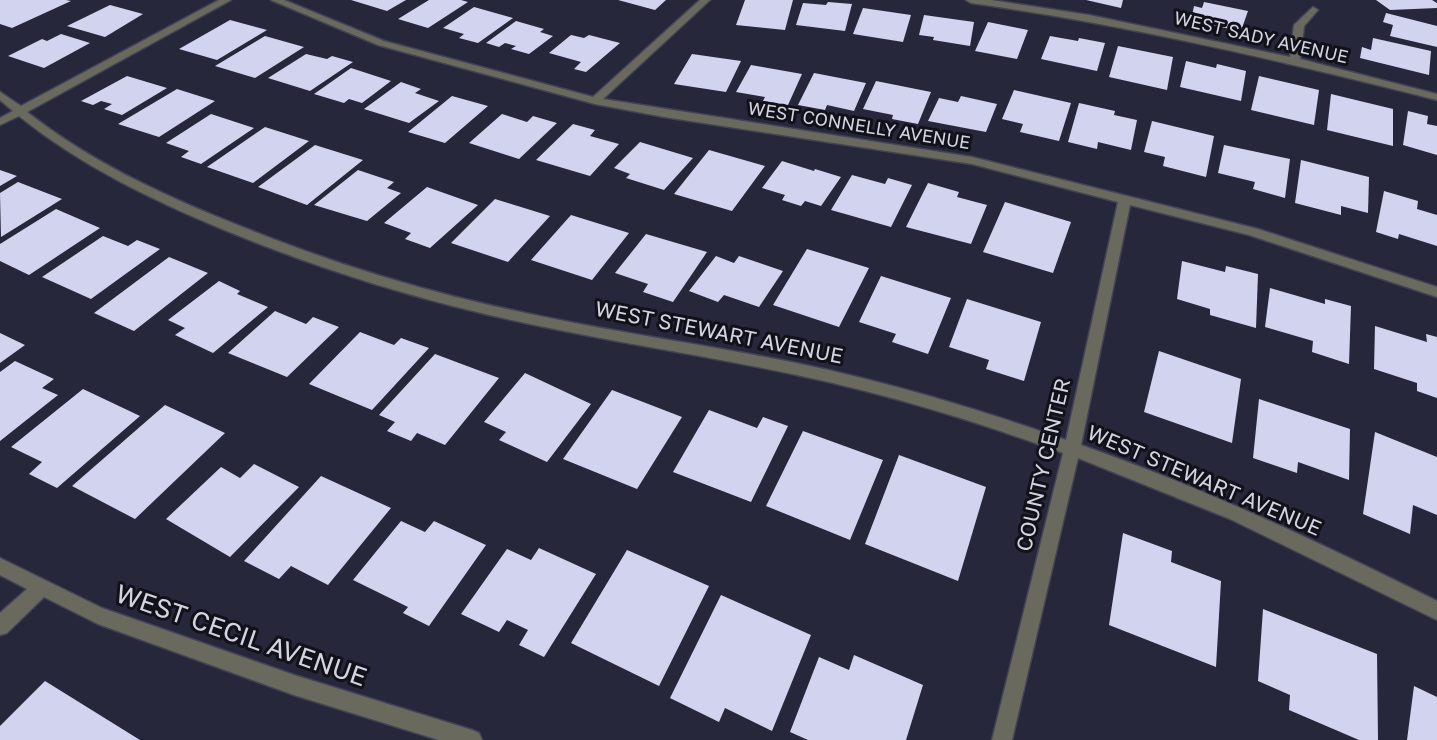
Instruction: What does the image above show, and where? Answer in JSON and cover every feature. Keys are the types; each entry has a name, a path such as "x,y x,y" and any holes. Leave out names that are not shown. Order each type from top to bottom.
{"street":[{"path":"0,122 226,0"},
{"name":"WEST CONNELLY AVENUE","path":"276,0 381,43 595,101 664,114 972,161 1253,232 1437,292"},
{"path":"595,101 705,0"},
{"name":"WEST SADY AVENUE","path":"971,0 1007,2 1168,33 1437,96"},
{"path":"1295,61 1299,25 1313,10"},
{"name":"WEST STEWART AVENUE","path":"0,95 63,143 173,203 276,246 329,264 527,318 800,369 887,390 1072,450 1224,508 1388,585 1437,611"},
{"name":"COUNTY CENTER","path":"1002,740 1072,450 1125,198"},
{"name":"WEST CECIL AVENUE","path":"0,566 98,615 294,685 472,740"},
{"path":"0,626 42,587"}],"building":[{"path":"0,0 71,1 12,28 0,24"},
{"path":"351,0 406,0 387,11"},
{"path":"429,0 468,2 428,28 398,19"},
{"path":"618,0 666,0 655,10"},
{"path":"745,0 793,0 785,30 736,25"},
{"path":"1086,0 1123,0 1121,8"},
{"path":"1376,0 1432,0 1437,3 1437,8 1390,10"},
{"path":"828,2 852,4 845,31 796,25 803,3 826,5"},
{"path":"1204,2 1248,11 1241,31 1191,21 1194,6 1202,8"},
{"path":"110,5 143,14 105,37 67,26"},
{"path":"474,7 513,18 478,43 459,38 464,34 443,28"},
{"path":"863,8 911,15 903,42 853,34"},
{"path":"1386,13 1437,26 1437,47 1390,36 1393,25 1383,22"},
{"path":"924,15 974,22 970,46 933,40 934,37 919,35"},
{"path":"230,20 267,30 217,60 179,49"},
{"path":"516,21 544,29 540,32 553,36 529,54 511,49 516,46 505,43 499,47 486,43"},
{"path":"988,22 1028,30 1017,59 975,51"},
{"path":"61,34 90,43 44,68 8,56 42,39 47,41"},
{"path":"571,35 584,38 589,35 620,43 586,72 574,69 581,62 549,53"},
{"path":"265,36 304,47 255,78 215,66"},
{"path":"1050,36 1105,43 1097,71 1041,59"},
{"path":"1373,38 1431,51 1429,75 1360,58 1362,47 1371,50"},
{"path":"1118,46 1173,57 1167,90 1109,77"},
{"path":"306,54 327,59 332,56 353,62 310,91 268,78"},
{"path":"692,54 741,61 726,92 674,84"},
{"path":"1186,61 1216,68 1217,64 1246,71 1241,101 1180,87"},
{"path":"751,65 802,74 788,105 763,101 765,97 736,92"},
{"path":"351,68 391,81 362,103 349,99 344,103 314,94"},
{"path":"814,73 866,83 854,111 827,105 825,110 798,105"},
{"path":"127,76 167,88 122,115 104,109 112,104 101,101 93,105 81,101"},
{"path":"1259,76 1319,90 1314,125 1251,110"},
{"path":"876,81 931,92 918,124 892,119 893,115 863,109"},
{"path":"401,82 421,89 415,93 439,101 409,123 364,109"},
{"path":"177,89 215,101 159,137 118,124"},
{"path":"1014,90 1071,103 1059,141 1020,132 1023,124 1002,119"},
{"path":"1331,94 1393,109 1393,146 1327,130"},
{"path":"452,96 488,106 445,143 408,132"},
{"path":"961,96 997,104 986,132 928,121 939,98 958,102"},
{"path":"1079,103 1115,111 1114,115 1137,120 1131,150 1098,142 1097,149 1068,142"},
{"path":"1408,111 1428,116 1427,124 1437,126 1437,155 1403,145"},
{"path":"211,114 254,128 201,164 181,157 189,151 166,143"},
{"path":"502,114 527,122 533,116 557,123 519,159 469,143"},
{"path":"1152,121 1214,136 1206,177 1163,166 1165,157 1144,152"},
{"path":"573,124 595,130 590,136 619,144 590,176 536,160"},
{"path":"265,127 309,141 253,183 207,167"},
{"path":"640,142 693,158 664,190 626,178 630,174 614,168"},
{"path":"315,145 363,160 307,205 258,187"},
{"path":"1224,145 1290,159 1285,198 1253,189 1255,182 1218,173"},
{"path":"709,150 765,166 732,211 674,194"},
{"path":"1301,160 1369,177 1368,213 1341,206 1341,215 1295,203"},
{"path":"782,161 841,177 821,206 805,201 801,206 782,200 785,195 762,188"},
{"path":"0,170 17,176 0,186"},
{"path":"358,170 394,182 387,188 401,193 367,221 314,205"},
{"path":"852,175 885,184 888,178 912,185 891,227 831,210"},
{"path":"18,182 62,199 1,237 0,193"},
{"path":"928,183 959,192 957,197 987,205 971,244 906,227"},
{"path":"427,187 478,205 430,248 405,239 411,233 384,223"},
{"path":"1384,191 1418,201 1417,209 1437,215 1437,246 1399,234 1398,239 1376,232"},
{"path":"495,199 550,216 508,262 451,243"},
{"path":"1005,202 1071,222 1053,273 983,252"},
{"path":"56,209 100,228 29,275 0,261 0,244"},
{"path":"571,215 629,233 592,280 531,260"},
{"path":"646,234 707,252 673,302 643,292 648,284 615,273"},
{"path":"103,236 128,246 137,240 160,249 91,299 42,277"},
{"path":"807,249 869,268 839,327 773,305"},
{"path":"716,256 734,263 739,256 783,271 759,307 724,295 718,302 689,291"},
{"path":"169,257 208,273 134,331 94,313"},
{"path":"1182,261 1225,272 1226,266 1258,274 1256,328 1210,315 1210,309 1177,299"},
{"path":"881,276 951,298 928,354 892,342 896,334 859,322"},
{"path":"219,281 240,291 237,294 268,307 213,353 175,335 185,328 168,320"},
{"path":"1270,288 1325,304 1325,299 1351,306 1349,364 1312,352 1313,341 1265,327"},
{"path":"967,299 1041,322 1024,381 986,369 989,360 949,347"},
{"path":"275,311 306,324 313,317 339,327 287,377 228,353"},
{"path":"1375,326 1427,342 1426,334 1437,337 1437,398 1417,391 1417,383 1374,369"},
{"path":"360,332 394,345 401,338 429,348 372,410 309,384"},
{"path":"0,333 25,345 0,363"},
{"path":"1159,351 1241,379 1232,443 1144,412"},
{"path":"435,354 499,378 445,445 417,433 411,441 387,431 395,422 379,415"},
{"path":"15,361 54,379 42,388 58,395 0,441 0,372"},
{"path":"525,373 591,404 547,462 499,440 506,432 484,422"},
{"path":"83,389 140,416 57,488 29,474 42,462 11,447"},
{"path":"612,390 682,417 637,489 563,459"},
{"path":"1259,399 1350,429 1349,480 1298,462 1297,473 1253,458"},
{"path":"165,405 225,433 135,519 72,486"},
{"path":"709,410 757,428 763,417 788,426 751,502 673,472"},
{"path":"803,431 883,460 850,540 766,506"},
{"path":"1375,432 1437,457 1437,515 1413,505 1410,534 1363,514"},
{"path":"899,455 986,487 958,581 865,544"},
{"path":"254,464 299,487 230,557 166,519 221,467 240,478"},
{"path":"321,476 391,508 328,585 291,566 279,579 244,561"},
{"path":"401,521 425,532 434,521 486,545 429,626 403,613 408,607 353,580"},
{"path":"1123,533 1172,551 1171,562 1221,581 1216,667 1109,625"},
{"path":"539,548 596,574 544,657 519,645 528,630 507,620 499,632 461,614 507,549 531,560"},
{"path":"627,550 709,586 659,686 571,643"},
{"path":"721,595 811,635 772,731 725,708 719,722 670,698"},
{"path":"1263,609 1377,654 1378,740 1359,740 1289,710 1290,695 1258,681"},
{"path":"854,655 923,685 906,740 808,740 790,732 819,657 849,670"},
{"path":"45,681 140,740 0,740 0,726"},
{"path":"1414,686 1437,697 1437,740 1407,740"}]}
